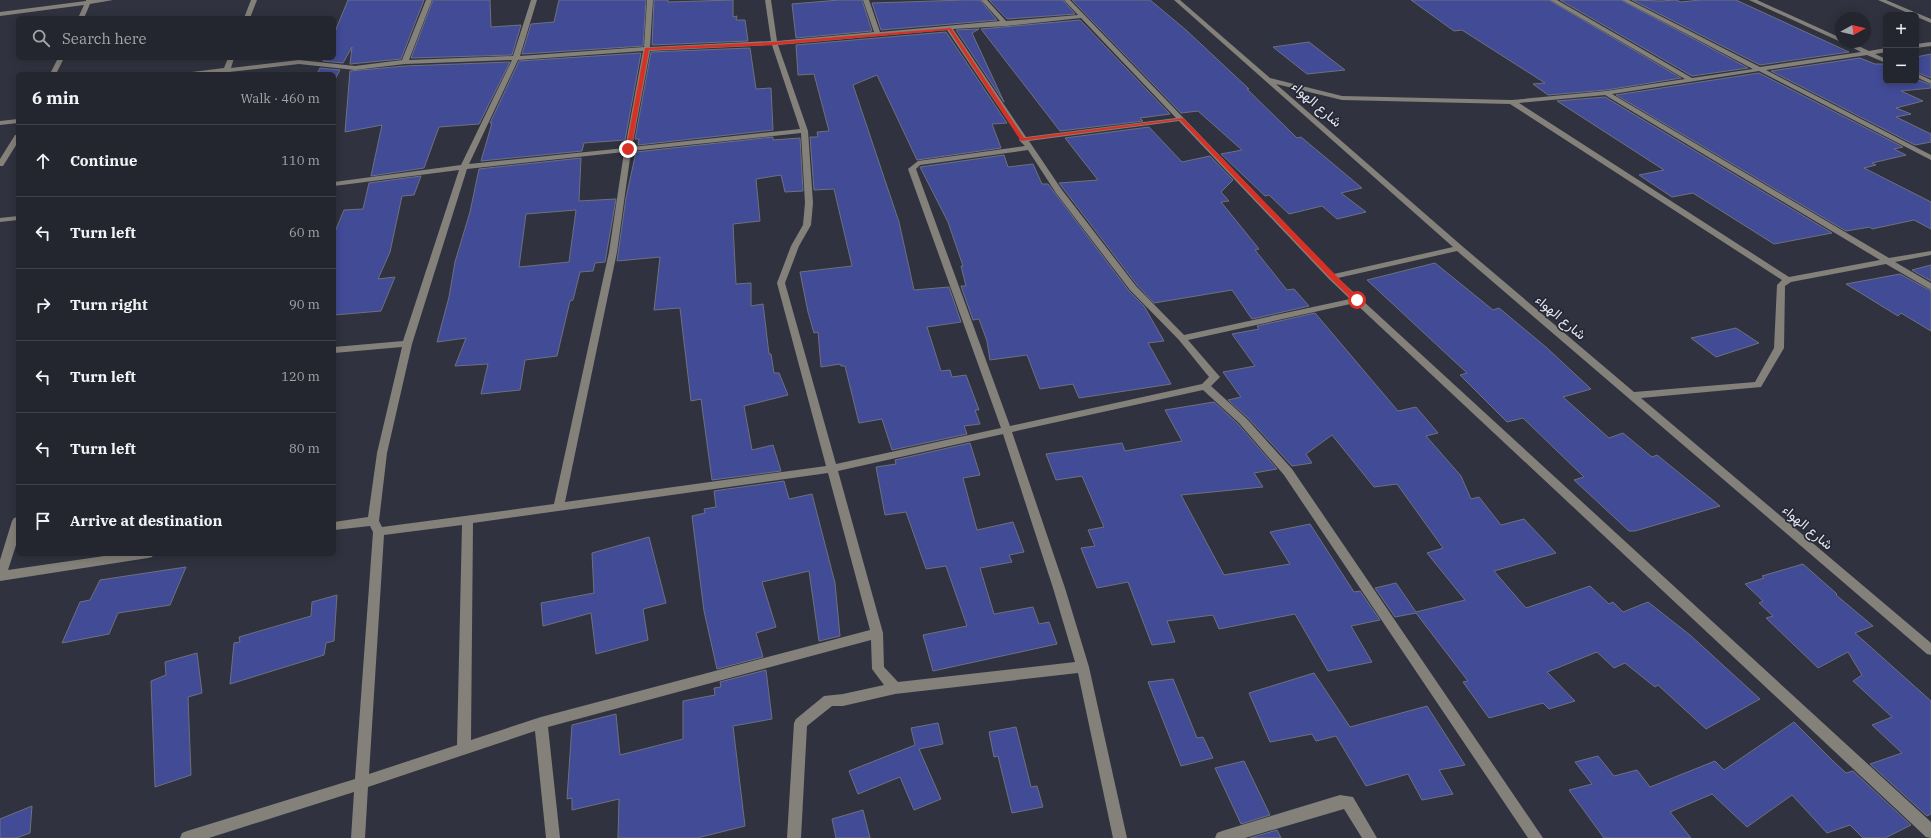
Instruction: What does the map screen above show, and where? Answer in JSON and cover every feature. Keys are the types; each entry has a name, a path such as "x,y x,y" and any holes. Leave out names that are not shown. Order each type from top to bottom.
{"street":[{"path":"0,14 89,1 110,0"},
{"path":"248,16 254,0"},
{"path":"405,62 429,0"},
{"path":"358,838 379,532 373,521 382,453 408,344 464,168 516,58 534,0"},
{"path":"558,508 613,252 628,149 647,49 650,0"},
{"path":"768,0 774,44 804,131 810,203 807,224 795,246 781,283 877,633 878,669 894,688"},
{"path":"866,0 878,34"},
{"path":"984,0 1006,24"},
{"path":"1067,0 1332,277 1931,832"},
{"name":"شارع الهواء","path":"1177,0 1459,248 1930,648"},
{"path":"1554,0 1691,80"},
{"path":"1625,0 1756,69 1931,158"},
{"path":"1752,0 1835,37"},
{"path":"1881,0 1931,21"},
{"path":"82,16 89,1"},
{"path":"226,72 299,62 355,68 405,62 516,58 647,49 774,44 1083,16"},
{"path":"379,532 558,508 831,468 1205,386 1215,377 1182,338 1133,288 1028,148 950,29"},
{"path":"1919,46 1931,44"},
{"path":"1859,48 1883,60"},
{"path":"1267,79 1342,98 1512,102 1606,94 1756,69 1883,50"},
{"path":"54,72 60,60"},
{"path":"226,72 231,60"},
{"path":"1919,76 1931,82"},
{"path":"1606,94 1931,287"},
{"path":"1512,102 1788,280"},
{"path":"1023,140 1181,118"},
{"path":"0,123 16,121"},
{"path":"336,184 628,149 804,131"},
{"path":"0,164 16,140"},
{"path":"1028,148 918,163 912,169 1006,430 1059,588 1083,667 1120,838"},
{"path":"0,220 16,218"},
{"path":"1332,277 1459,248"},
{"path":"1632,395 1758,385 1778,348 1781,285 1788,280 1931,252"},
{"path":"1182,338 1357,300"},
{"path":"336,350 408,344"},
{"path":"1205,386 1243,421 1288,472 1536,838"},
{"path":"464,748 468,520"},
{"path":"336,526 373,521"},
{"path":"16,527 1,576 127,556"},
{"path":"187,838 362,783 541,723 877,633"},
{"path":"794,838 801,723 829,700 843,700 894,688 1083,667"},
{"path":"541,723 553,838"},
{"path":"1222,838 1340,802 1348,802 1370,838"}],"building":[{"path":"348,0 424,0 401,59 350,64 352,47 343,63 323,61 336,60 336,29"},
{"path":"433,0 490,0 491,27 521,25 512,55 411,58"},
{"path":"559,0 646,0 643,46 522,54 531,24 554,22"},
{"path":"654,0 668,0 668,2 733,0 733,17 737,16 736,20 745,20 748,41 652,45"},
{"path":"839,0 862,0 872,31 796,38 792,4"},
{"path":"980,0 997,20 881,30 872,3"},
{"path":"989,0 1063,0 1075,14 1007,19"},
{"path":"1072,0 1150,0 1186,30 1249,89 1247,89 1297,138 1301,137 1362,188 1341,193 1366,212 1337,219 1322,206 1289,214 1269,195 1265,196 1221,154 1242,150 1198,111 1181,113"},
{"path":"1411,0 1549,0 1681,78 1606,90 1548,95 1533,84 1545,83 1462,30 1454,31"},
{"path":"1560,0 1621,0 1748,68 1692,76"},
{"path":"1632,0 1676,0 1681,2 1700,0 1736,0 1835,46 1835,48 1840,48 1849,52 1760,65"},
{"path":"1080,20 1170,114 1140,118 1143,121 1060,131 981,29"},
{"path":"979,29 972,33 1004,102 956,30"},
{"path":"946,32 1007,123 992,124 1001,148 917,160 877,75 853,85 899,222 914,290 949,287 961,322 927,327 941,371 950,370 952,377 966,375 979,410 975,410 980,424 964,426 967,434 892,450 882,419 859,423 845,366 841,366 840,364 821,367 818,332 814,333 800,272 852,266 834,189 814,190 810,137 818,137 817,132 829,131 814,74 798,75 796,45"},
{"path":"1309,42 1345,70 1307,74 1273,47"},
{"path":"750,48 756,89 771,88 773,130 638,145 639,139 635,139 651,52"},
{"path":"641,53 625,140 584,143 582,151 481,161 492,123 490,123 519,61"},
{"path":"1931,54 1931,78 1919,73 1919,56"},
{"path":"1860,58 1875,64 1883,64 1883,84 1919,84 1919,80 1931,85 1931,88 1901,91 1923,101 1896,108 1911,114 1896,117 1931,134 1931,142 1915,145 1771,71"},
{"path":"510,62 479,124 439,127 424,168 371,176 382,125 345,132 350,71 405,66"},
{"path":"320,68 340,70 336,77 336,72 318,72"},
{"path":"1759,73 1903,147 1894,149 1906,155 1872,163 1876,165 1864,168 1931,202 1931,229 1914,220 1872,229 1870,227 1846,231 1616,95"},
{"path":"1605,97 1832,233 1774,244 1693,193 1672,197 1639,175 1664,170 1557,101"},
{"path":"1149,127 1182,162 1210,156 1233,180 1221,192 1229,201 1221,202 1259,249 1255,250 1287,290 1294,289 1309,306 1252,319 1232,290 1154,303 1137,285 1059,183 1098,180 1065,138"},
{"path":"773,137 773,140 800,138 803,191 785,192 781,175 756,179 760,221 733,224 736,284 751,283 751,306 763,304 769,354 771,354 774,373 779,373 788,395 744,406 752,450 773,445 781,471 712,480 701,399 691,401 680,308 654,310 660,257 617,261 626,198 636,152"},
{"path":"1004,155 1008,167 1033,164 1042,184 1048,184 1129,291 1144,306 1164,341 1148,343 1171,384 1079,398 1073,384 1040,389 1027,355 990,360 987,341 979,319 973,320 961,286 966,286 961,266 963,266 948,222 920,167"},
{"path":"581,158 579,201 616,199 605,262 595,263 593,271 580,272 573,300 570,301 557,356 525,360 520,390 481,394 488,364 455,366 466,338 437,342 449,297 455,262 470,212 479,169","holes":["576,210 569,262 519,267 526,214"]},
{"path":"421,176 414,195 402,196 390,252 378,279 395,277 381,311 336,315 336,229 344,210 363,209 369,183"},
{"path":"1435,263 1493,310 1499,308 1547,348 1591,389 1563,397 1609,438 1623,433 1652,457 1657,455 1720,506 1635,531 1629,531 1574,480 1584,477 1523,418 1507,422 1460,375 1467,373 1367,280"},
{"path":"1931,265 1931,281 1912,270"},
{"path":"1900,274 1931,291 1931,331 1901,313 1898,316 1846,284"},
{"path":"1315,313 1398,411 1416,407 1438,433 1426,436 1461,476 1471,499 1479,497 1501,525 1524,519 1556,553 1494,571 1526,608 1590,586 1609,604 1613,602 1623,612 1648,602 1690,635 1760,699 1706,729 1658,685 1655,687 1625,663 1614,668 1597,652 1547,672 1575,701 1549,709 1543,703 1489,718 1463,682 1468,681 1416,613 1395,617 1375,588 1396,583 1416,612 1465,600 1427,553 1443,548 1397,484 1374,487 1332,435 1306,454 1312,463 1292,466 1248,418 1228,400 1241,397 1223,372 1255,366 1232,334 1259,329 1257,326"},
{"path":"1736,328 1759,343 1716,357 1691,338"},
{"path":"1214,402 1238,424 1277,469 1254,473 1263,487 1181,495 1224,575 1290,564 1270,532 1310,524 1354,592 1360,591 1380,620 1351,626 1372,662 1328,671 1295,614 1219,629 1213,615 1167,621 1175,642 1152,645 1128,582 1097,588 1081,548 1095,546 1088,530 1104,527 1082,476 1056,480 1046,454 1122,443 1125,451 1182,441 1165,410"},
{"path":"970,443 980,475 963,478 977,530 1013,522 1024,552 1009,555 1012,562 980,568 994,614 1033,607 1039,624 1049,622 1057,644 933,671 923,635 967,626 946,566 926,569 906,512 885,515 876,467 896,464 895,460"},
{"path":"784,481 789,499 812,494 835,583 840,636 819,641 809,571 762,582 776,627 756,633 763,657 717,669 704,611 692,516 705,513 704,509 716,507 714,491"},
{"path":"649,537 666,603 643,609 648,640 596,654 591,613 543,626 541,603 594,593 592,553"},
{"path":"1803,564 1837,594 1836,595 1873,626 1855,633 1931,701 1931,814 1927,816 1870,764 1902,753 1872,725 1892,717 1853,681 1862,675 1848,652 1818,668 1766,618 1773,616 1759,603 1763,601 1745,584 1764,578 1762,576"},
{"path":"186,567 170,605 118,613 109,634 62,643 80,602 90,600 100,580"},
{"path":"337,595 334,641 326,643 324,655 230,684 234,643 240,642 239,637 311,616 312,602"},
{"path":"197,653 202,693 188,697 191,775 155,787 151,681 166,675 165,662"},
{"path":"766,670 772,719 733,726 745,826 697,838 618,838 619,799 572,810 572,798 567,799 572,725 616,714 620,755 683,739 683,701 715,695 714,688 721,687 720,682"},
{"path":"1314,673 1350,727 1427,706 1465,765 1439,770 1453,794 1422,800 1408,774 1366,786 1336,736 1316,741 1312,734 1270,742 1249,693"},
{"path":"1173,679 1197,738 1203,737 1213,758 1181,766 1148,682"},
{"path":"1794,722 1846,773 1853,771 1911,825 1885,838 1863,838 1850,825 1827,833 1792,795 1747,827 1712,794 1670,812 1691,838 1604,838 1569,790 1592,784 1575,762 1598,756 1614,776 1637,770 1650,787 1715,761 1724,770"},
{"path":"938,723 943,744 919,749 941,799 914,810 900,777 858,794 849,771 915,745 911,728"},
{"path":"1016,727 1031,787 1037,786 1043,807 1012,813 998,756 994,757 989,732"},
{"path":"1244,761 1270,815 1241,824 1215,768"},
{"path":"32,806 30,833 16,838 0,838 0,819"},
{"path":"863,810 870,838 836,838 832,819"},
{"path":"1277,830 1281,838 1250,838"}],"route":[{"path":"628,149 647,49 774,44 950,29 1023,140 1181,118 1332,277 1357,300"}]}
